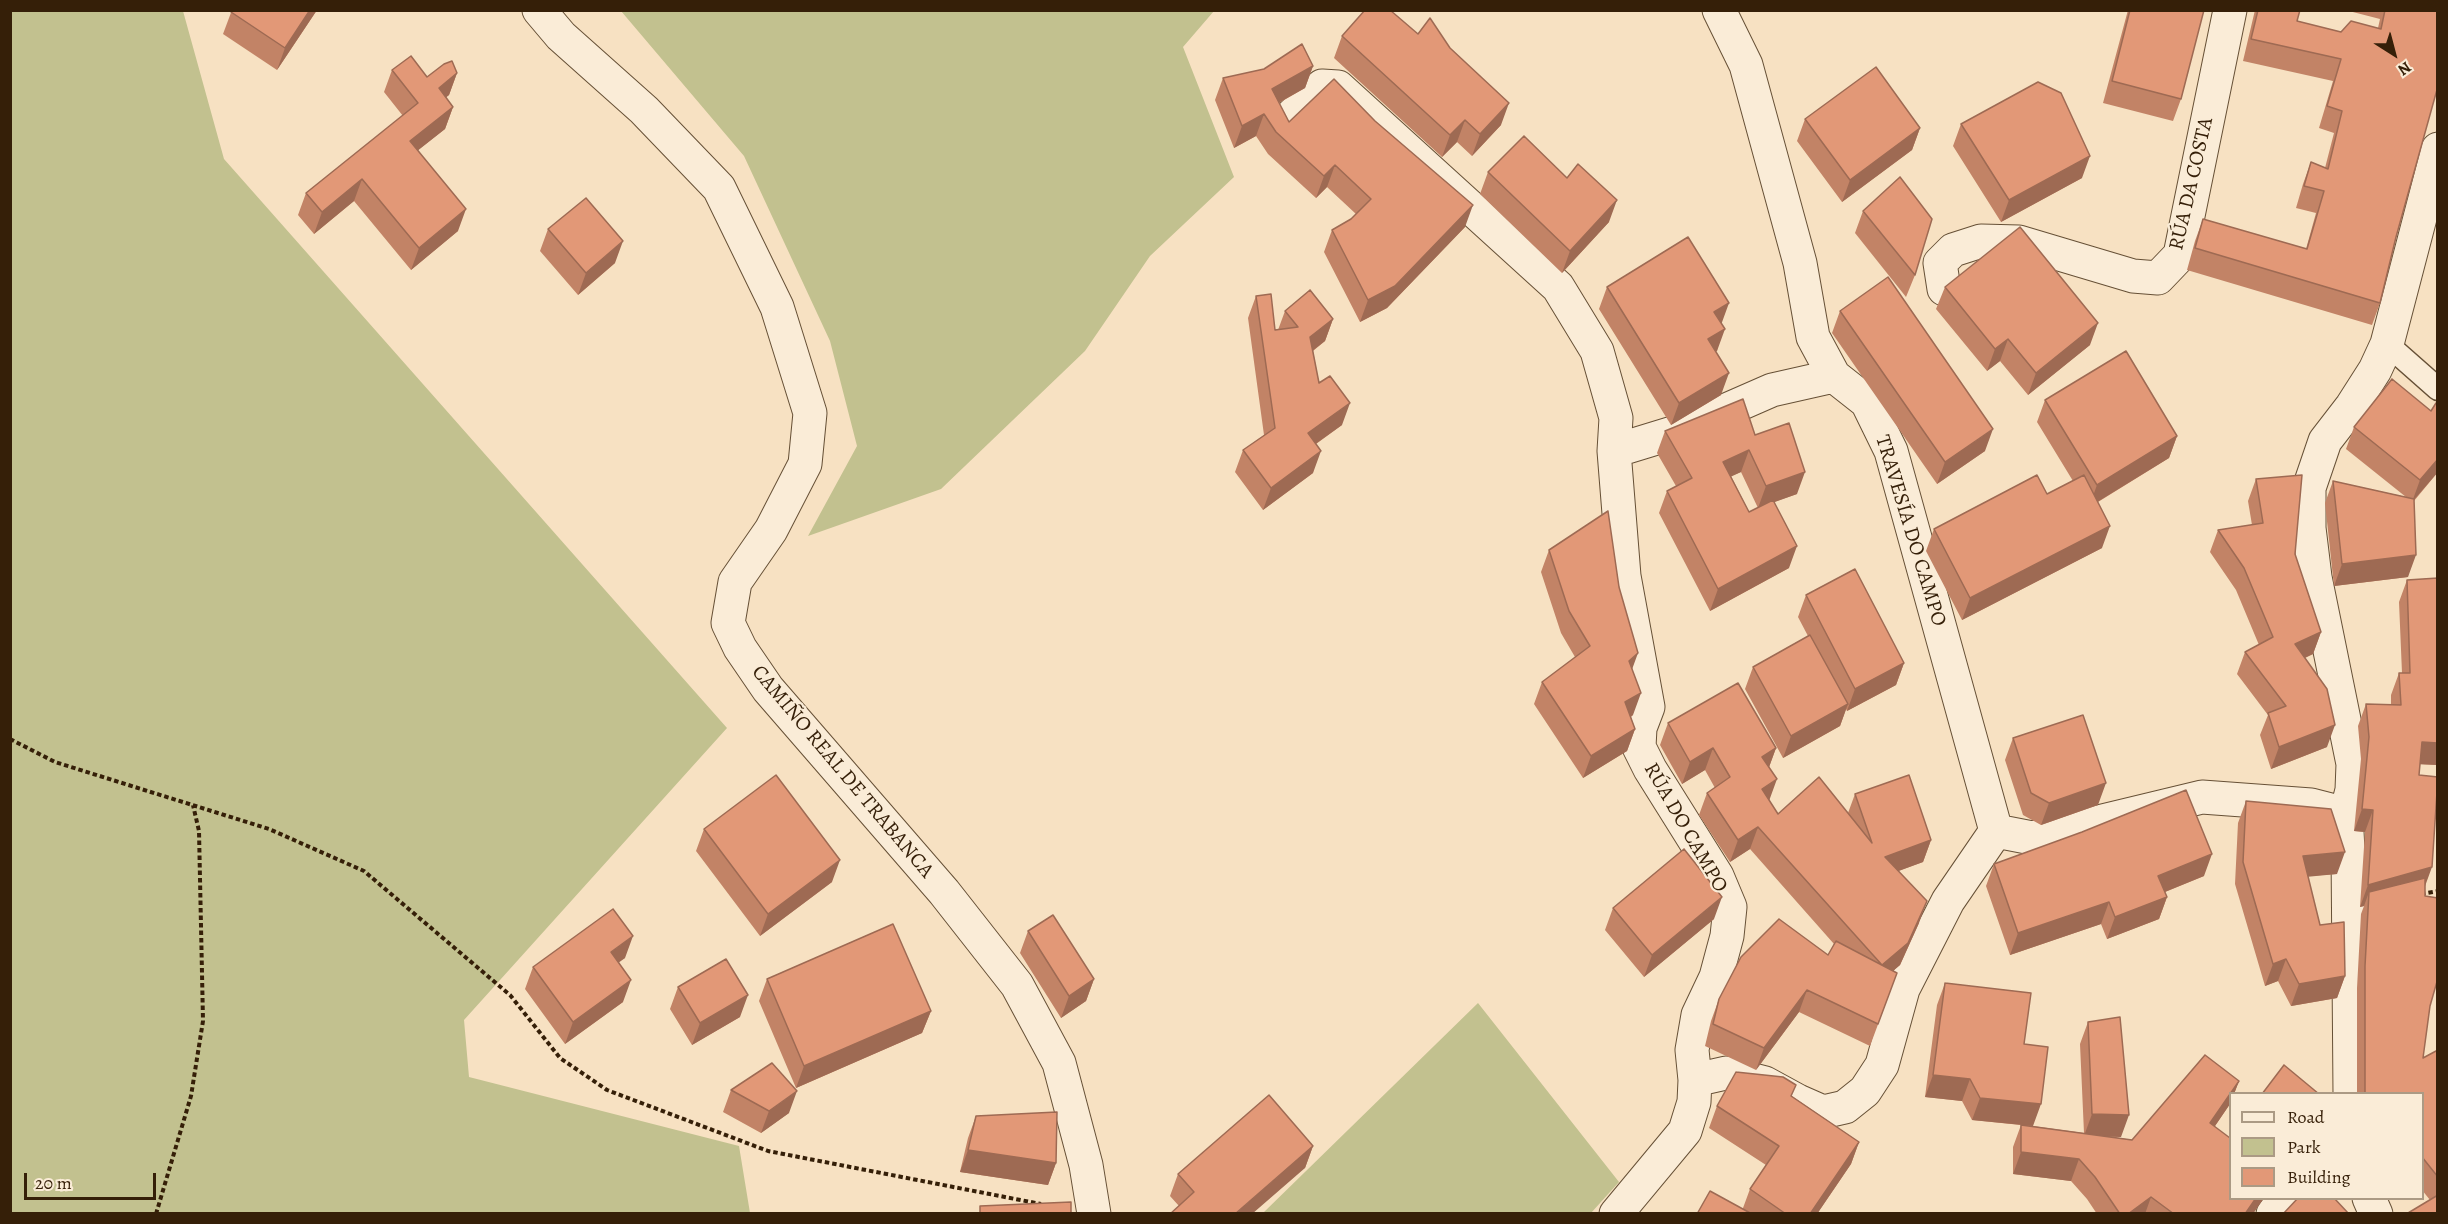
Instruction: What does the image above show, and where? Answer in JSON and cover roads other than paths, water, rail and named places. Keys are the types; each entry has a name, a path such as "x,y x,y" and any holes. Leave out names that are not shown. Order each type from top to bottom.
{"street":[{"name":"CAMIÑO REAL DE TRABANCA","path":"539,10 561,36 644,110 719,188 777,307 810,413 805,464 771,530 735,582 728,623 740,648 768,689 944,892 1017,985 1059,1063 1086,1165 1094,1214"},
{"name":"TRAVESÍA DO CAMPO","path":"1719,10 1746,65 1800,262 1813,337 1834,376 1867,402 1891,451 1996,831"},
{"name":"RÚA DA COSTA","path":"1944,289 1940,263 1953,250 1981,241 2019,242 2133,276 2158,278 2180,255 2230,10"},
{"name":"RÚA DO CAMPO","path":"1286,121 1322,86 1338,87 1558,287 1597,351 1616,418 1614,451 1624,576 1648,707 1640,728 1639,747 1650,769 1717,876 1730,906 1727,936 1716,977 1698,1015 1692,1050 1695,1080 1694,1102 1685,1131 1616,1214"},
{"path":"2350,1092 2346,814 2352,790 2353,764 2315,577 2309,528 2309,488 2325,441 2352,406 2375,370 2387,344 2438,149"},
{"path":"1614,451 1676,432 1772,390 1834,376"},
{"path":"1695,1080 1726,1073 1736,1075 1765,1083 1823,1112 1845,1107 1865,1091 1882,1065 1903,989 1948,901 1996,831 2032,838 2202,797 2311,805 2346,814"},
{"path":"2273,1214 2284,1200"},
{"path":"2370,1200 2376,1214"}],"lane":[{"path":"2387,344 2438,389"}]}
